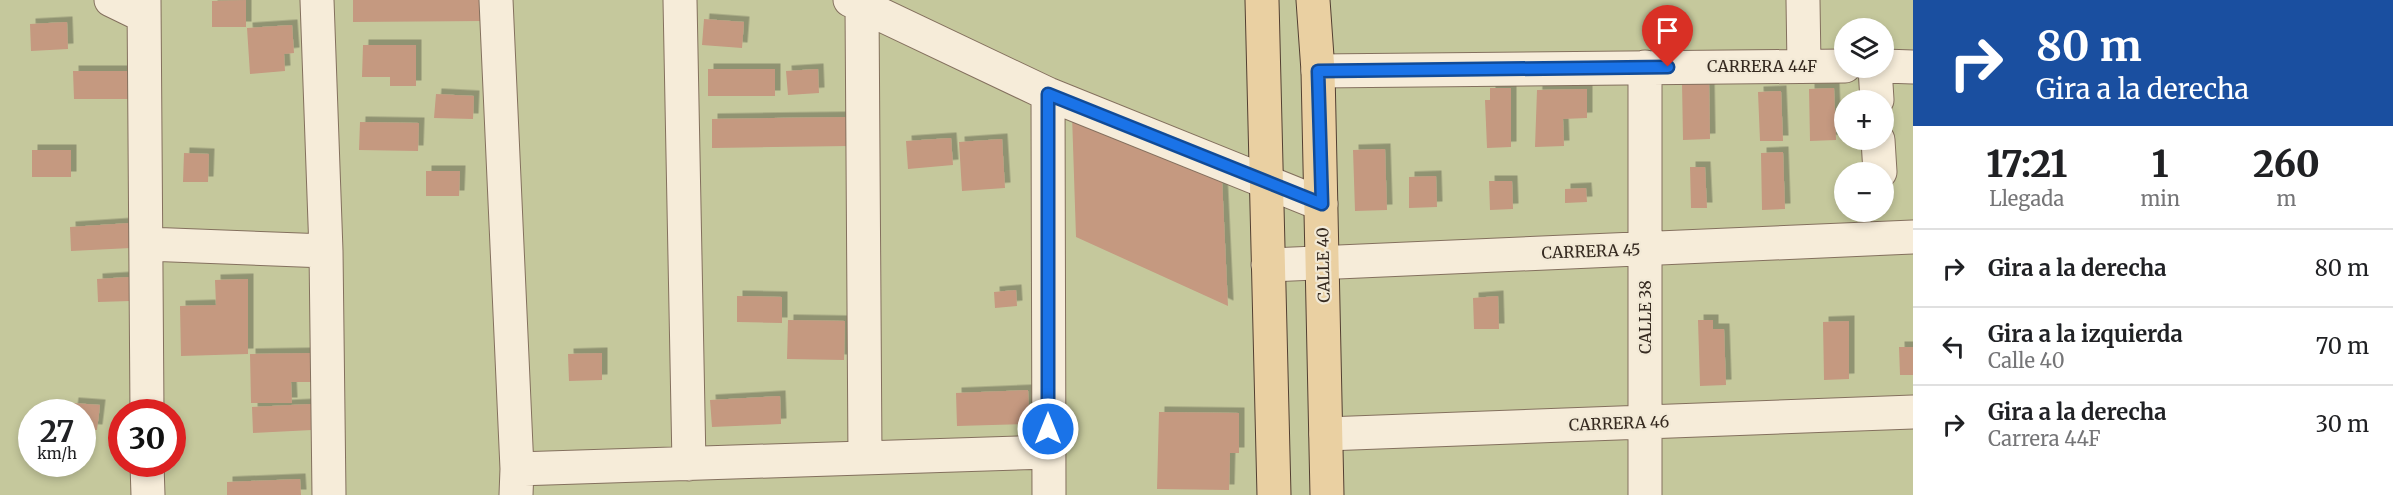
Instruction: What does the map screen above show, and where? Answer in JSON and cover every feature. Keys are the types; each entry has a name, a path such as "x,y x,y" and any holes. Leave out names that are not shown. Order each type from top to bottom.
{"main road":[{"path":"1262,0 1274,495"},
{"name":"CALLE 40","path":"1313,0 1318,71 1322,204 1327,495"}],"street":[{"path":"111,0 144,8 147,399"},
{"path":"317,0 326,251 329,495"},
{"path":"496,0 517,482 689,464 1048,452"},
{"path":"680,0 689,464"},
{"path":"1803,0 1804,65"},
{"path":"865,458 856,3 1048,94 1322,204"},
{"name":"CARRERA 44F","path":"1318,71 1834,66"},
{"path":"1894,66 1913,67"},
{"name":"CALLE 38","path":"1645,67 1645,495"},
{"path":"1048,94 1049,495"},
{"name":"CARRERA 45","path":"1268,265 1645,249 1892,229"},
{"path":"146,244 326,251"},
{"name":"CARRERA 46","path":"1326,434 1913,412"},
{"path":"147,477 148,495"}],"green space":[{"path":"0,0 1913,0 1913,495 0,495"}],"building":[{"path":"246,0 246,27 212,27 212,1"},
{"path":"353,0 484,0 484,21 353,22"},
{"path":"704,19 744,22 742,48 702,45"},
{"path":"67,22 68,49 31,51 30,24"},
{"path":"292,25 294,53 284,54 285,71 250,74 247,28"},
{"path":"363,45 416,45 416,86 390,86 390,77 362,77"},
{"path":"708,69 775,69 775,96 708,96"},
{"path":"818,69 819,93 788,95 786,71"},
{"path":"73,71 135,71 135,99 74,99"},
{"path":"1709,81 1710,139 1683,140 1682,82"},
{"path":"1490,88 1511,88 1511,147 1487,148 1485,100 1490,100"},
{"path":"1834,88 1834,140 1810,141 1809,89"},
{"path":"1587,89 1587,118 1563,119 1564,146 1535,147 1537,90"},
{"path":"1781,91 1783,141 1760,141 1758,92"},
{"path":"436,94 474,96 473,119 434,118"},
{"path":"1072,115 1222,179 1228,306 1076,237"},
{"path":"849,117 849,146 712,148 712,119"},
{"path":"360,122 419,123 418,151 359,150"},
{"path":"951,138 953,165 908,169 906,141"},
{"path":"1002,139 1005,188 962,191 959,142"},
{"path":"1385,149 1387,210 1355,211 1353,150"},
{"path":"32,150 71,150 71,177 32,177"},
{"path":"1783,152 1785,209 1762,210 1761,153"},
{"path":"184,153 209,154 208,182 183,182"},
{"path":"1690,167 1705,167 1707,208 1691,208"},
{"path":"426,171 460,171 459,196 426,196"},
{"path":"1436,176 1437,207 1409,208 1409,177"},
{"path":"1489,181 1512,181 1513,209 1490,210"},
{"path":"1586,188 1587,202 1565,203 1565,189"},
{"path":"130,223 131,248 71,251 70,227"},
{"path":"129,277 130,301 98,302 97,279"},
{"path":"248,279 248,354 181,356 180,306 216,305 215,280"},
{"path":"1016,290 1017,306 995,308 994,292"},
{"path":"737,296 782,297 782,323 737,322"},
{"path":"1498,296 1499,329 1474,329 1473,298"},
{"path":"788,320 845,321 844,360 787,359"},
{"path":"1698,320 1713,320 1713,329 1724,329 1726,385 1700,386"},
{"path":"1849,321 1849,379 1824,380 1823,322"},
{"path":"1899,347 1913,347 1913,375 1900,375"},
{"path":"311,353 311,382 291,382 292,403 251,403 250,354"},
{"path":"602,353 602,380 569,381 568,354"},
{"path":"1028,390 1030,424 957,426 956,393"},
{"path":"780,396 781,424 712,427 710,400"},
{"path":"311,404 312,430 253,433 252,407"},
{"path":"96,405 100,405 96,430"},
{"path":"1159,412 1239,413 1239,453 1230,453 1229,490 1157,489"},
{"path":"300,479 301,495 227,495 227,482"}],"route":[{"path":"1048,429 1048,94 1322,204 1318,71 1668,67"}]}
